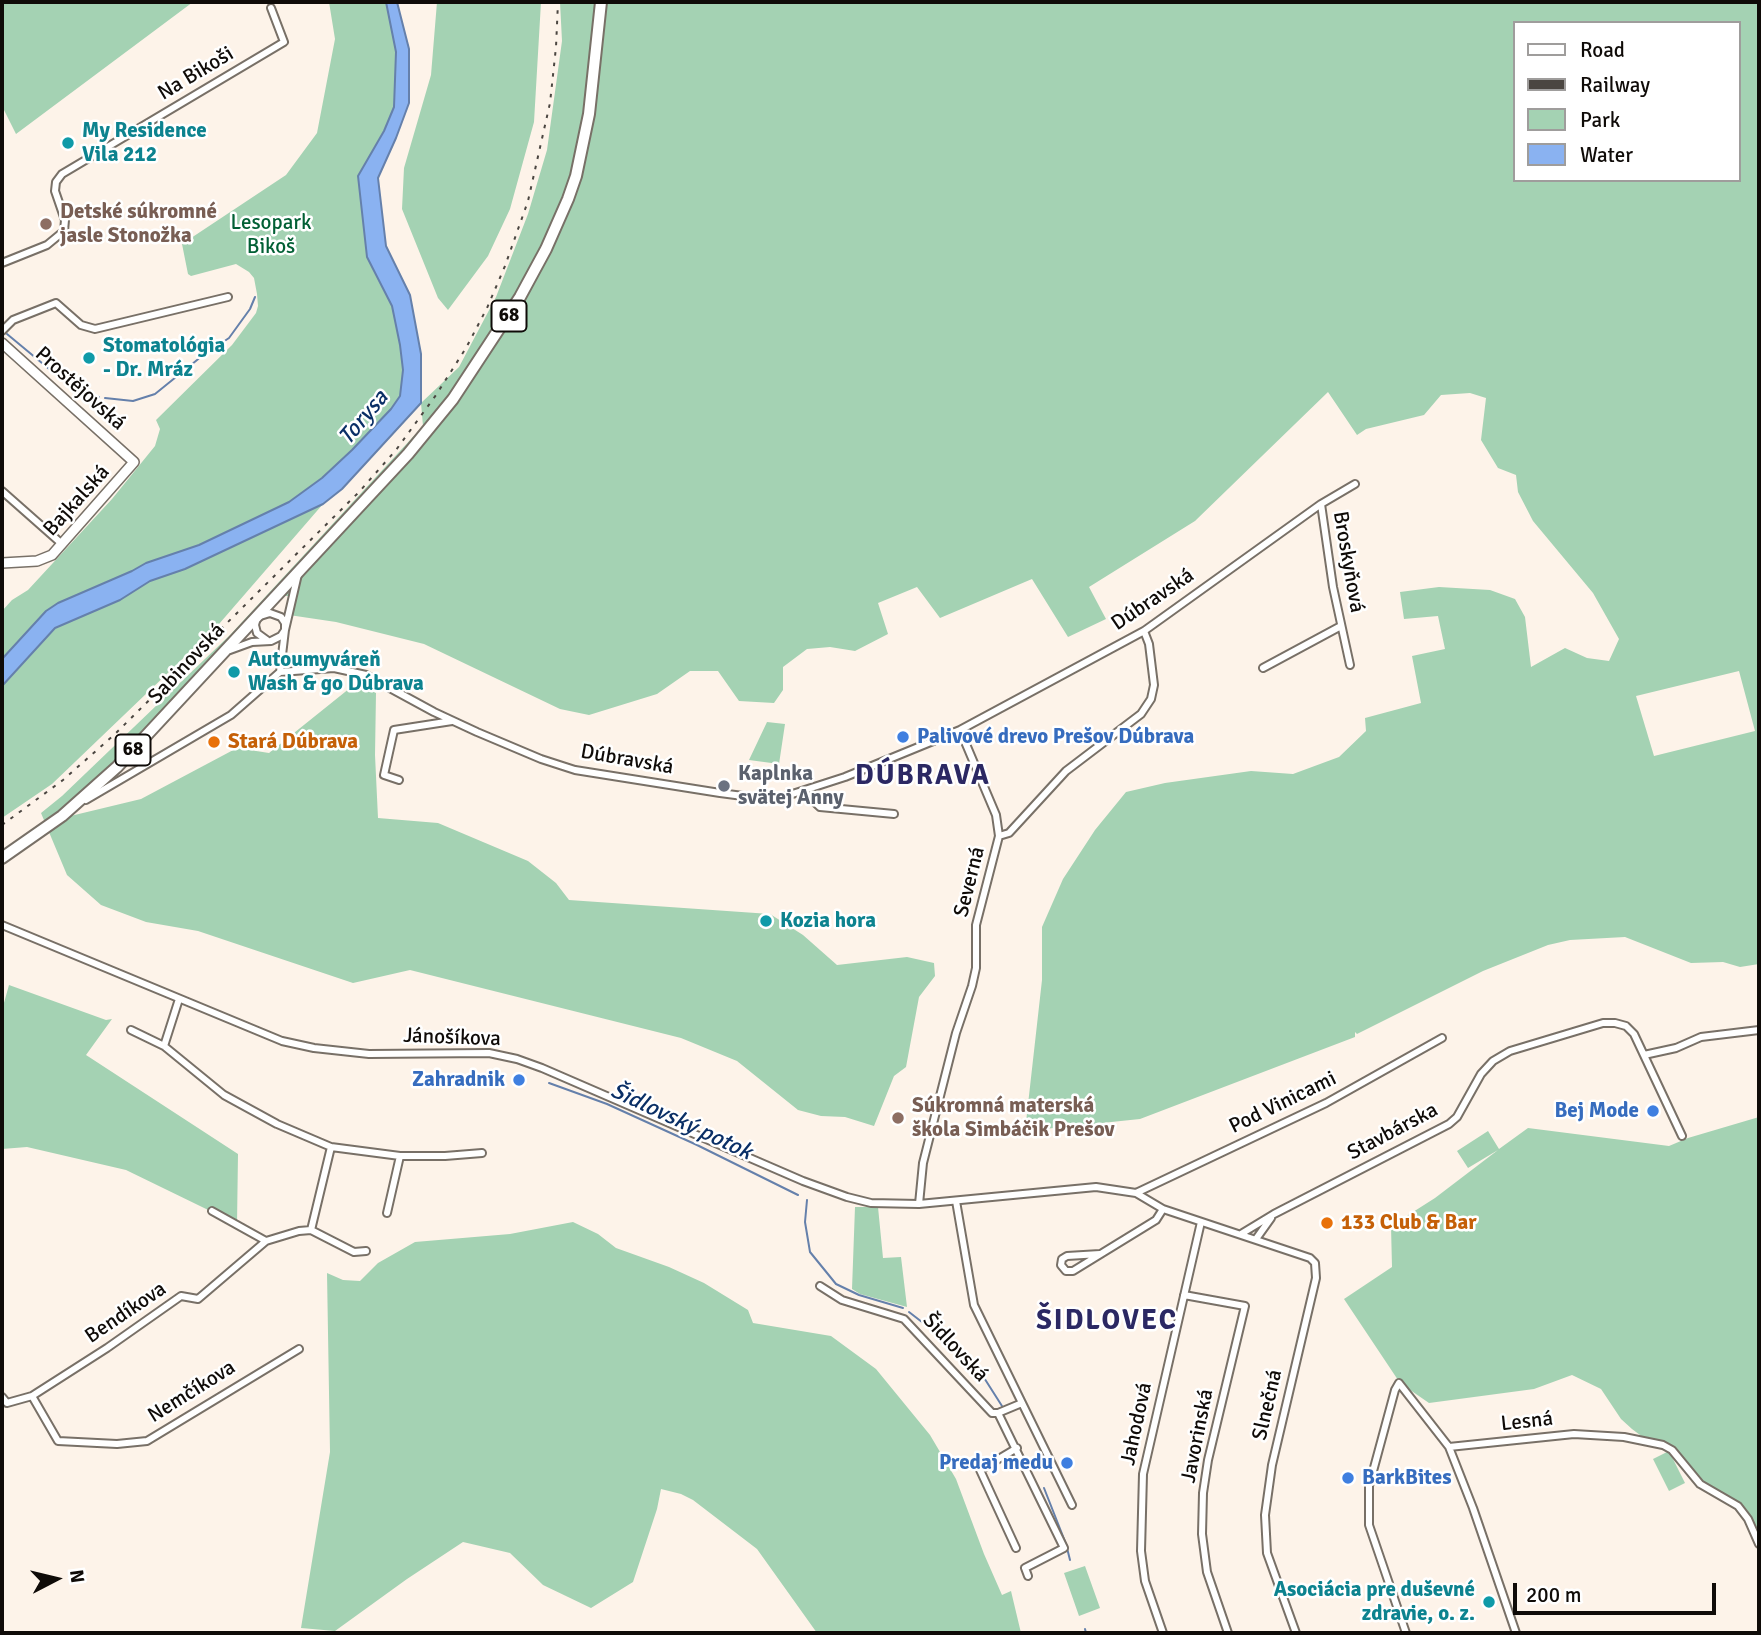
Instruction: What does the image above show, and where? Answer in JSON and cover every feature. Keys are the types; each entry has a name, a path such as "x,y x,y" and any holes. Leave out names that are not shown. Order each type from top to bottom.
{"main road":[{"name":"68","path":"299,572 442,414 491,344 533,275 576,176 589,114 601,2"},
{"name":"Sabinovská","path":"2,858 72,807 128,756 299,572"}],"street":[{"name":"Na Bikoši","path":"2,263 47,245 64,231 65,220 55,191 56,182 62,174 284,42 271,8"},
{"path":"2,331 13,320 56,303 81,325 95,329 228,297"},
{"name":"Prostějovská","path":"2,343 134,462"},
{"name":"Bajkalská","path":"2,563 37,561 52,555 134,462"},
{"name":"Dúbravská","path":"279,672 334,668 366,675 452,721 541,759 575,770 766,799 780,798 883,762 960,730 1144,631 1321,503 1355,484"},
{"path":"2,491 62,544"},
{"name":"Broskyňová","path":"1321,503 1350,665"},
{"path":"72,807 231,715 279,672 285,630 299,572"},
{"path":"223,654 238,646 270,641 281,636 285,623 276,614 270,613 257,617 255,629 262,638 270,641 277,642 282,649"},
{"name":"Broskyňová","path":"1263,668 1341,626"},
{"name":"Severná","path":"919,1204 919,1183 933,1116 974,977 976,925 999,836 1009,833 1066,771 1141,714 1151,699 1154,685 1149,644 1144,631"},
{"path":"399,780 384,775 394,730 452,721"},
{"path":"960,730 996,815 999,836"},
{"path":"803,791 820,807 894,814"},
{"name":"Jánošíkova","path":"2,925 282,1041 314,1048 369,1054 489,1053 517,1059 836,1193 871,1203 919,1204 956,1201"},
{"path":"164,1046 180,999"},
{"name":"Stavbárska","path":"1241,1234 1274,1214 1449,1124 1457,1117 1481,1074 1493,1061 1510,1051 1593,1026 1615,1023 1626,1026 1634,1034 1682,1136"},
{"path":"131,1030 164,1046 224,1095 277,1124 331,1147 400,1156 482,1153"},
{"path":"1644,1055 1676,1048 1701,1037 1759,1030"},
{"name":"Pod Vinicami","path":"1136,1193 1326,1103 1442,1038"},
{"path":"331,1147 311,1230 354,1252 366,1251"},
{"path":"387,1213 400,1156"},
{"path":"956,1201 1097,1187 1136,1193 1163,1209 1241,1234"},
{"name":"Šidlovská","path":"956,1201 974,1305 1072,1505"},
{"path":"1100,1254 1067,1256 1062,1259 1062,1268 1073,1271 1156,1220 1163,1209"},
{"path":"212,1211 266,1241"},
{"name":"Stavbárska","path":"1256,1239 1274,1214"},
{"name":"Jahodová","path":"1163,1633 1145,1581 1140,1514 1146,1462 1201,1222"},
{"name":"Bendíkova","path":"32,1396 181,1296 198,1300 266,1241 311,1230"},
{"name":"Slnečná","path":"1241,1234 1310,1258 1317,1270 1272,1465 1265,1515 1267,1553 1296,1633"},
{"name":"Šidlovská","path":"820,1286 842,1300 904,1320 992,1413 998,1413"},
{"name":"Javorinská","path":"1184,1295 1245,1306 1210,1450 1203,1493 1202,1534 1207,1572 1228,1633"},
{"name":"Nemčíkova","path":"32,1396 58,1441 117,1444 147,1441 299,1349"},
{"path":"1406,1633 1369,1525 1369,1486 1399,1383 1449,1447 1516,1633"},
{"path":"2,1396 7,1403 32,1396"},
{"path":"1022,1403 998,1413 1064,1548 1025,1568 1028,1576"},
{"name":"Lesná","path":"1449,1447 1574,1434 1624,1437 1663,1445 1672,1450 1700,1484 1738,1506 1748,1519 1759,1544"},
{"path":"1016,1548 980,1470 1017,1448"}],"green space":[{"path":"2,2 193,2 16,134 2,106"},
{"name":"Lesopark Bikoš","path":"329,2 386,2 396,52 394,107 384,131 358,176 367,257 392,306 400,345 403,370 400,396 352,450 322,478 289,502 199,545 146,563 58,603 46,611 2,659 2,611 12,600 28,590 112,499 155,446 160,429 156,420 232,345 256,313 257,294 254,278 249,272 236,264 191,276 188,274 182,244 286,175 317,133 335,39"},
{"path":"437,2 541,2 534,122 510,209 488,256 448,310 438,298 402,209 404,168 431,75"},
{"path":"560,2 1759,2 1759,964 1740,967 1723,962 1691,963 1625,937 1570,940 1548,945 1483,971 1357,1034 1355,1032 1355,1037 1140,1119 1025,1131 1042,980 1042,927 1063,879 1095,830 1126,792 1165,783 1251,771 1293,774 1339,757 1366,731 1365,718 1421,703 1412,656 1445,649 1438,616 1404,619 1400,592 1439,587 1490,590 1515,599 1525,617 1531,667 1565,648 1587,658 1609,661 1619,639 1593,593 1533,521 1518,492 1516,475 1498,468 1481,440 1486,398 1470,393 1441,395 1424,415 1366,429 1357,435 1328,392 1195,521 1089,587 1106,619 1068,637 1032,579 940,618 917,587 878,603 888,634 855,651 830,647 807,649 783,667 783,690 774,703 739,701 718,671 690,671 657,694 589,715 560,709 424,644 336,622 289,615 293,596 274,596 58,819 141,799 237,748 269,753 355,684 376,693 378,818 438,823 528,861 556,883 569,900 770,914 803,935 837,965 907,957 934,963 935,976 919,997 906,1067 894,1076 874,1126 845,1117 821,1116 798,1110 737,1061 681,1038 410,970 353,983 198,931 146,922 101,905 67,875 41,813 230,635 423,426 421,403 459,367 496,297 528,214 547,150 562,41","holes":["1739,671 1755,731 1654,756 1636,696"]},
{"path":"323,504 219,624 52,784 2,818 2,686 55,628 120,600 150,581 185,569"},
{"path":"767,722 785,724 779,764 749,760"},
{"path":"9,985 106,1020 112,1019 86,1055 238,1154 237,1224 126,1170 27,1147 2,1149 2,1010"},
{"path":"1759,1117 1759,1537 1747,1510 1736,1501 1701,1483 1673,1449 1648,1441 1632,1429 1621,1419 1601,1389 1572,1375 1534,1389 1429,1403 1400,1383 1344,1299 1392,1267 1391,1226 1435,1198 1498,1150 1468,1168 1457,1151 1488,1131 1499,1149 1528,1128 1669,1146"},
{"path":"855,1207 878,1207 883,1258 901,1257 907,1307 860,1294 852,1289"},
{"path":"573,1222 598,1234 616,1248 704,1283 748,1310 753,1323 831,1336 876,1369 930,1435 956,1479 1002,1595 1011,1591 1021,1633 817,1633 757,1549 693,1500 661,1489 633,1582 591,1608 543,1585 510,1553 463,1542 335,1631 301,1628 330,1452 327,1273 343,1280 360,1281 378,1263 415,1242 510,1234"},
{"path":"1669,1451 1685,1483 1669,1491 1653,1459"},
{"path":"1085,1566 1100,1608 1079,1616 1064,1573"}],"water":[{"path":"386,2 397,2 409,49 409,103 378,178 386,246 410,295 421,354 421,403 342,489 323,504 185,569 150,581 120,600 55,628 2,686 2,659 46,611 146,563 199,545 289,502 322,478 352,450 400,396 403,370 400,345 392,306 367,257 358,176 384,131 394,107 396,52"}],"waterway":[{"path":"105,398 133,401 155,394 229,338 250,309 255,297"},
{"path":"7,334 66,383"},
{"path":"85,394 99,397"},
{"name":"Šidlovský potok","path":"470,1074 495,1074"},
{"name":"Šidlovský potok","path":"426,1084 460,1076"},
{"name":"Šidlovský potok","path":"549,1083 607,1104 798,1195"},
{"name":"Šidlovský potok","path":"807,1200 805,1222 810,1252 836,1284 859,1295 903,1308"},
{"name":"Šidlovský potok","path":"909,1312 962,1353 981,1373 1002,1406"},
{"name":"Šidlovský potok","path":"1044,1488 1070,1560"},
{"name":"Šidlovský potok","path":"1085,1629 1086,1633"}],"railway":[{"path":"2,825 63,780 115,734 359,492 396,450 436,395 466,348 487,308 528,201 550,103 558,2"}],"place":[{"name":"My Residence Vila 212","path":"68,143"},
{"name":"Detské súkromné jasle Stonožka","path":"46,224"},
{"name":"Stomatológia - Dr. Mráz","path":"89,358"},
{"name":"Autoumyváreň Wash & go Dúbrava","path":"234,672"},
{"name":"Palivové drevo Prešov Dúbrava","path":"903,737"},
{"name":"Stará Dúbrava","path":"214,742"},
{"name":"Kaplnka svätej Anny","path":"724,786"},
{"name":"Kozia hora","path":"766,921"},
{"name":"Zahradnik","path":"519,1080"},
{"name":"Bej Mode","path":"1653,1111"},
{"name":"Súkromná materská škola Simbáčik Prešov","path":"898,1118"},
{"name":"133 Club & Bar","path":"1327,1223"},
{"name":"Predaj medu","path":"1067,1463"},
{"name":"BarkBites","path":"1348,1478"},
{"name":"Asociácia pre duševné zdravie, o. z.","path":"1489,1602"}],"district":[{"name":"DÚBRAVA","path":"923,777"},
{"name":"ŠIDLOVEC","path":"1107,1322"}],"water label":[{"name":"Torysa","path":"364,418"}]}
